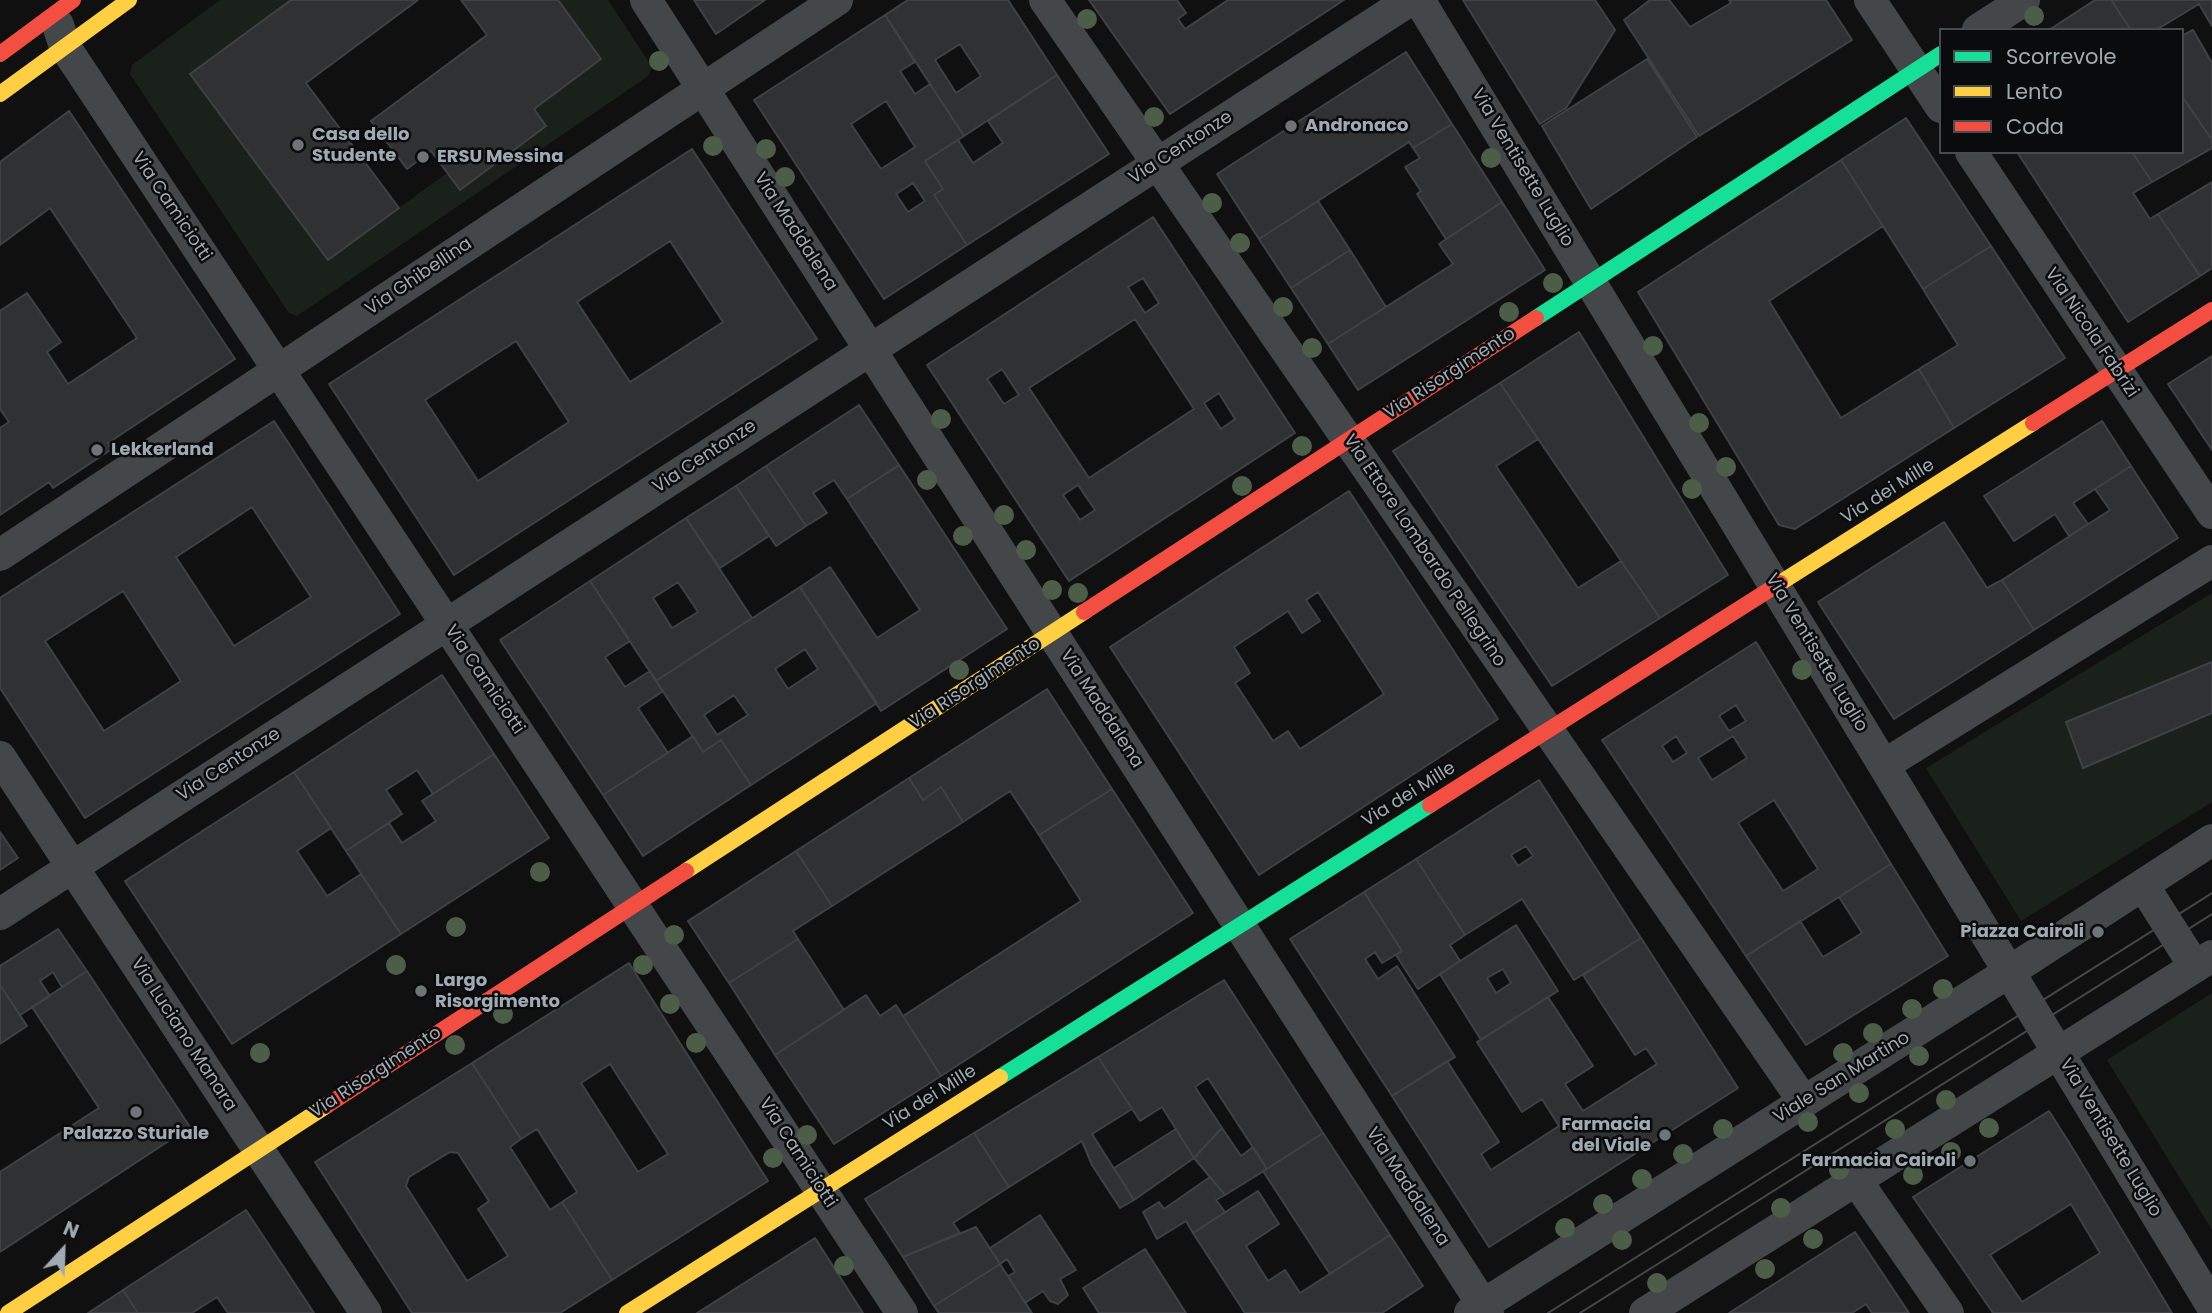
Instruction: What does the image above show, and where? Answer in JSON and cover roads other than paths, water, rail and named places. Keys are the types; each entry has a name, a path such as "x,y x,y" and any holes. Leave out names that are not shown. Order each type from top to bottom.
{"street":[{"path":"0,94 128,0"},
{"name":"Via Maddalena","path":"646,0 1239,925 1480,1310"},
{"name":"Via Ghibellina","path":"0,555 837,0"},
{"name":"Via Ettore Lombardo Pellegrino","path":"1045,0 1804,1102"},
{"name":"Via Centonze","path":"0,914 1410,0"},
{"name":"Via Ventisette Luglio","path":"1419,0 2212,1306"},
{"path":"1870,0 1929,62 1939,100"},
{"path":"1981,28 2024,0"},
{"path":"0,54 60,5"},
{"name":"Via Camiciotti","path":"60,5 65,47 902,1313"},
{"name":"Via Risorgimento","path":"8,1313 1929,62"},
{"name":"Via Nicola Fabrizi","path":"1972,154 2212,513"},
{"name":"Via dei Mille","path":"627,1313 2212,310"},
{"path":"1884,765 2212,561"},
{"name":"Via Luciano Manara","path":"0,757 366,1313"},
{"name":"Viale San Martino","path":"1480,1310 2212,840"},
{"path":"1645,1313 2203,962 2143,885"},
{"path":"1856,1180 1948,1313"}],"tram line":[{"path":"1548,1313 2212,893"},
{"path":"1580,1313 2212,914"}],"place":[{"name":"Andronaco","path":"1291,126"},
{"name":"Casa dello Studente","path":"298,145"},
{"name":"ERSU Messina","path":"423,157"},
{"name":"Lekkerland","path":"97,450"},
{"name":"Piazza Cairoli","path":"2098,932"},
{"name":"Largo Risorgimento","path":"421,991"},
{"name":"Palazzo Sturiale","path":"136,1112"},
{"name":"Farmacia del Viale","path":"1665,1135"},
{"name":"Farmacia Cairoli","path":"1970,1161"}]}
